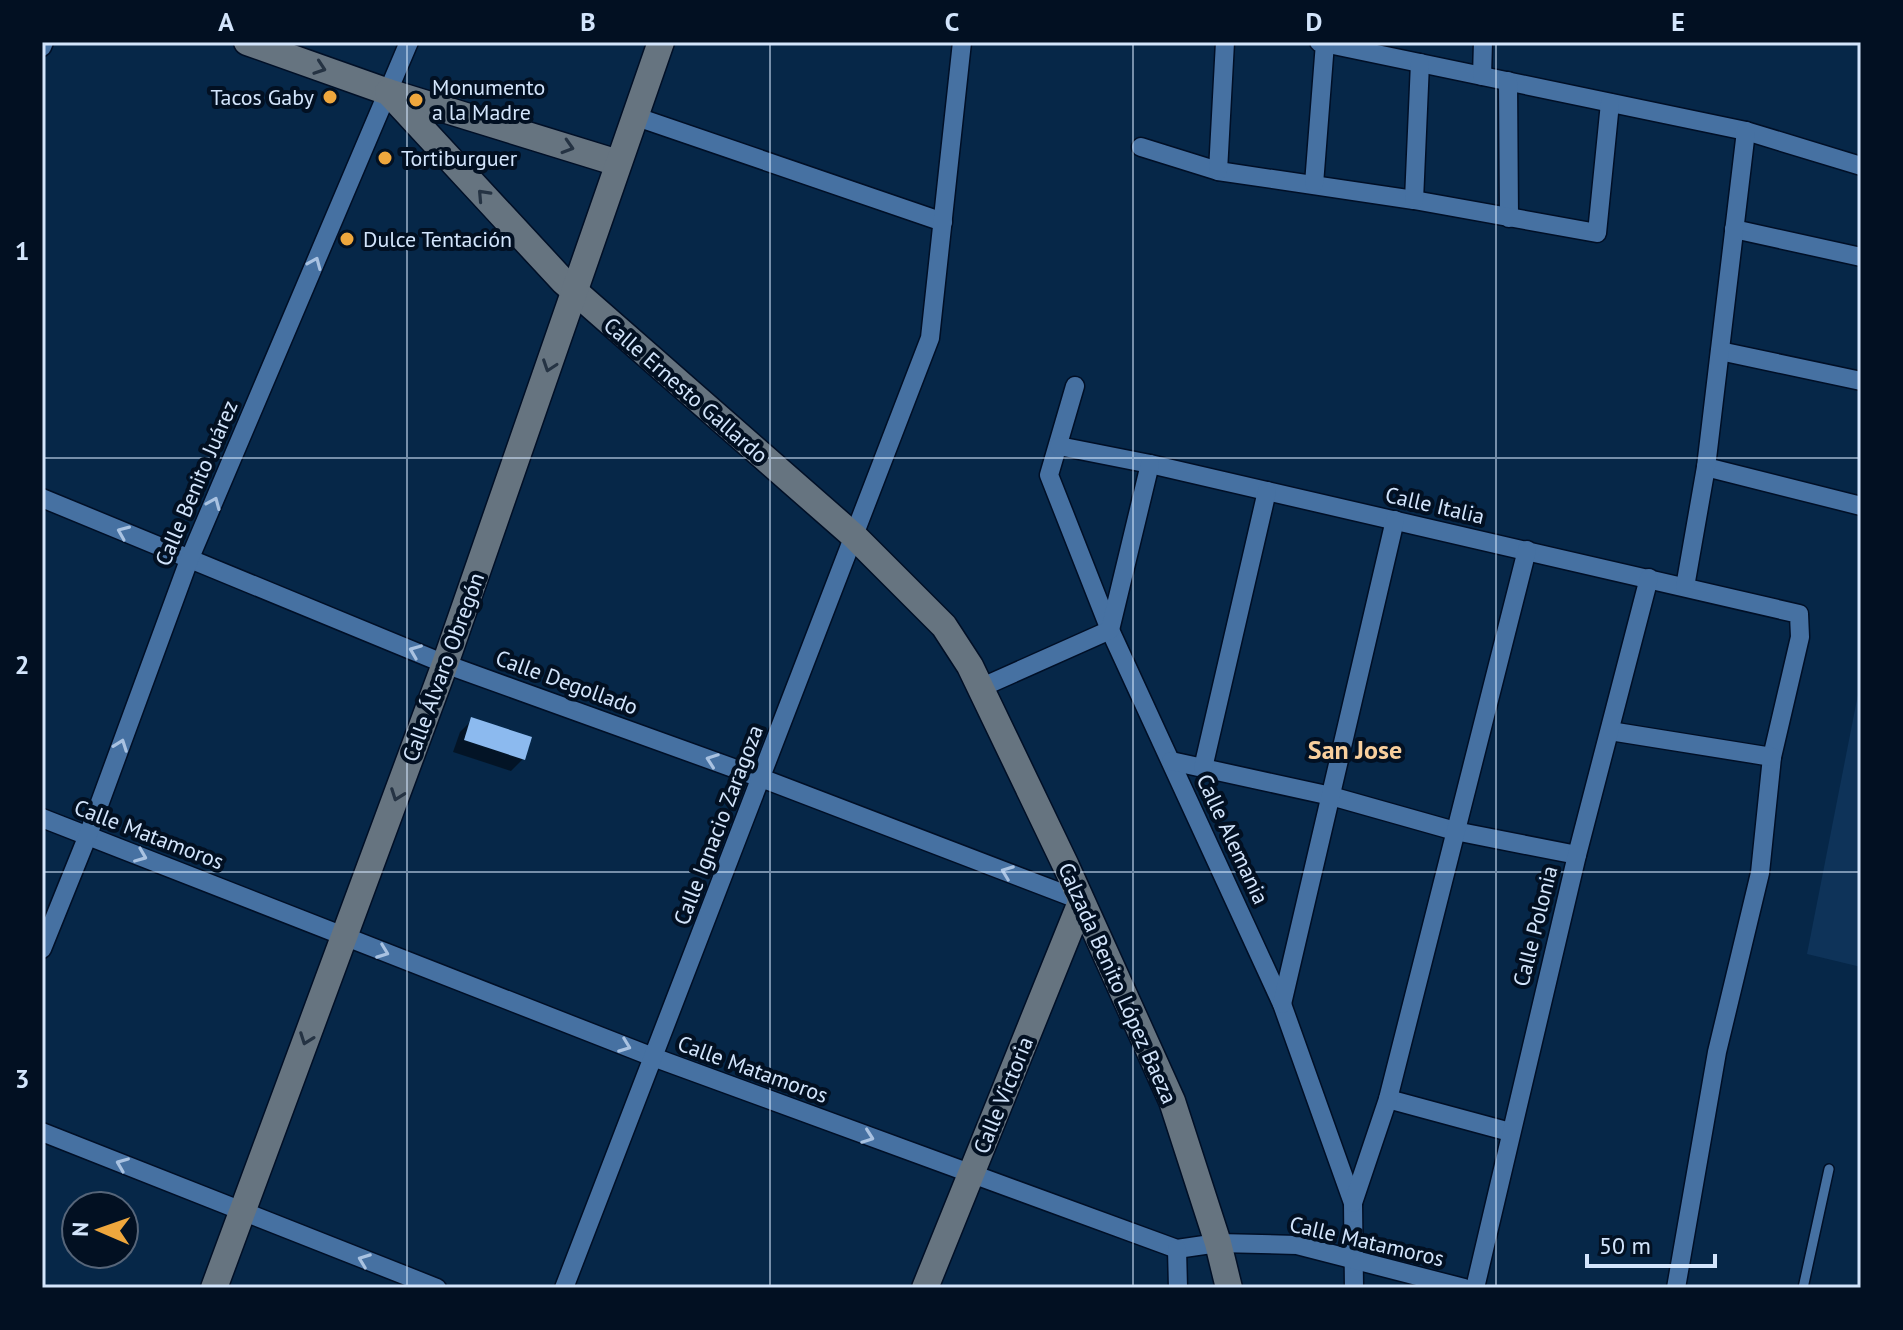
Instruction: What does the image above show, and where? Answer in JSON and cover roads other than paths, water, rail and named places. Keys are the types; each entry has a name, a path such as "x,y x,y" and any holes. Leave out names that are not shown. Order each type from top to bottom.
{"street":[{"path":"247,42 388,92 618,163"},
{"name":"Calle Benito Juárez","path":"42,949 88,835 189,560 409,42"},
{"name":"Calle Álvaro Obregón","path":"214,1288 445,664 661,42"},
{"name":"Calle Ignacio Zaragoza","path":"564,1288 930,338 962,42"},
{"path":"1218,171 1225,42"},
{"path":"1482,76 1483,42"},
{"path":"1314,184 1322,43 1375,48 1420,63 1746,131 1861,166"},
{"path":"1414,200 1420,63"},
{"path":"1508,81 1509,218"},
{"name":"Calle Ernesto Gallardo","path":"388,92 575,292 855,537 944,626 980,688"},
{"path":"1141,147 1218,171 1414,200 1597,233 1610,103"},
{"path":"634,116 943,222"},
{"path":"1685,587 1706,467 1746,131"},
{"path":"1734,229 1861,257"},
{"path":"1720,351 1861,381"},
{"name":"Calle Alemania","path":"1075,386 1049,475 1110,630 1282,1004 1353,1203 1354,1288"},
{"name":"Calle Italia","path":"1059,446 1150,464 1799,614 1800,637 1772,757"},
{"path":"980,688 1110,630 1150,464"},
{"path":"1706,467 1861,506"},
{"path":"1203,768 1267,491"},
{"name":"Calle Degollado","path":"42,498 445,664 761,778 1080,901"},
{"path":"1282,1004 1395,520"},
{"path":"1353,1203 1388,1099 1527,550"},
{"name":"Calle Polonia","path":"1475,1288 1577,855 1649,578"},
{"name":"Calzada Benito López Baeza","path":"980,688 1066,866 1172,1101 1218,1243 1229,1288"},
{"path":"1610,731 1772,757 1760,873 1717,1052 1676,1288"},
{"path":"1171,761 1331,796 1455,831 1577,855"},
{"name":"Calle Matamoros","path":"42,818 653,1057 970,1176 1177,1249 1218,1243 1297,1245 1464,1288"},
{"name":"Calle Victoria","path":"925,1288 1080,901"},
{"path":"1388,1099 1510,1132"},
{"path":"42,1132 437,1288"},
{"path":"1177,1249 1178,1288"}],"lane":[{"path":"1803,1288 1829,1169"}],"place":[{"name":"Tacos Gaby","path":"330,97"},
{"name":"Monumento a la Madre","path":"416,100"},
{"name":"Tortiburguer","path":"385,158"},
{"name":"Dulce Tentación","path":"347,239"}],"district":[{"name":"San Jose","path":"1355,750"}]}
